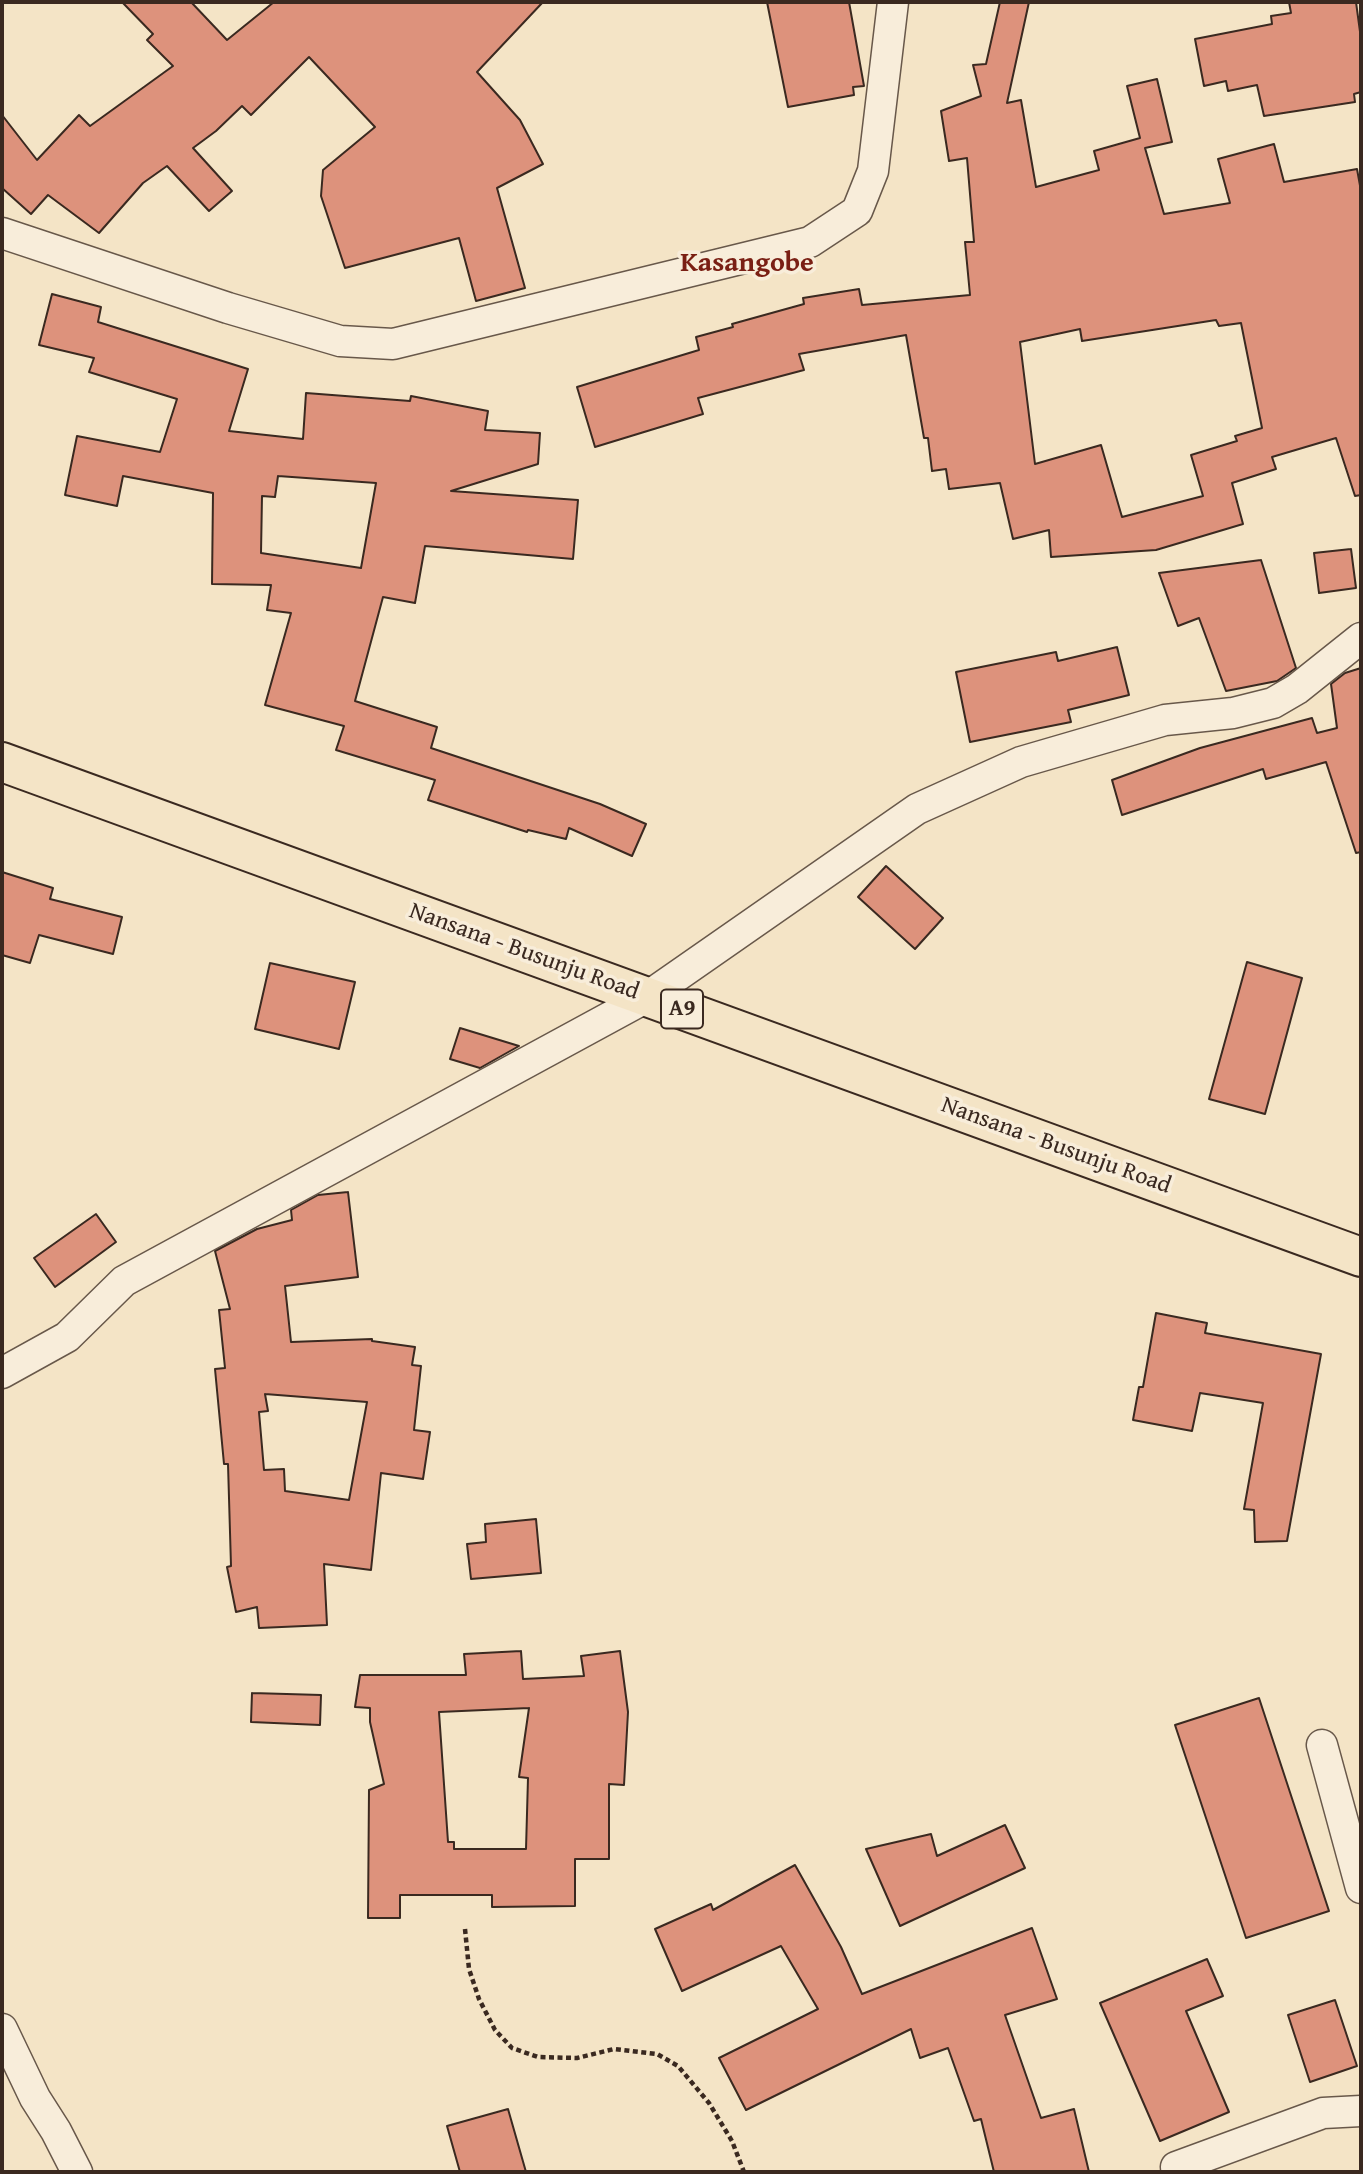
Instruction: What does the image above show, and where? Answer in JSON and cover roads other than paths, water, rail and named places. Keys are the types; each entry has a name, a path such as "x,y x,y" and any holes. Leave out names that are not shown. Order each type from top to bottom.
{"main road":[{"name":"Nansana - Busunju Road","path":"2,762 1361,1257"}],"street":[{"path":"2,233 52,252 340,341 393,344 810,242 857,211 873,171 892,2"},
{"path":"2,1373 67,1337 124,1281 647,997 917,808 1021,762 1165,720 1233,713 1273,703 1297,689 1361,638"},
{"path":"1322,1745 1361,1888"},
{"path":"2,2029 30,2088 77,2172"},
{"path":"1176,2167 1323,2113 1361,2111"}],"district":[{"name":"Kasangobe","path":"747,264"}]}
